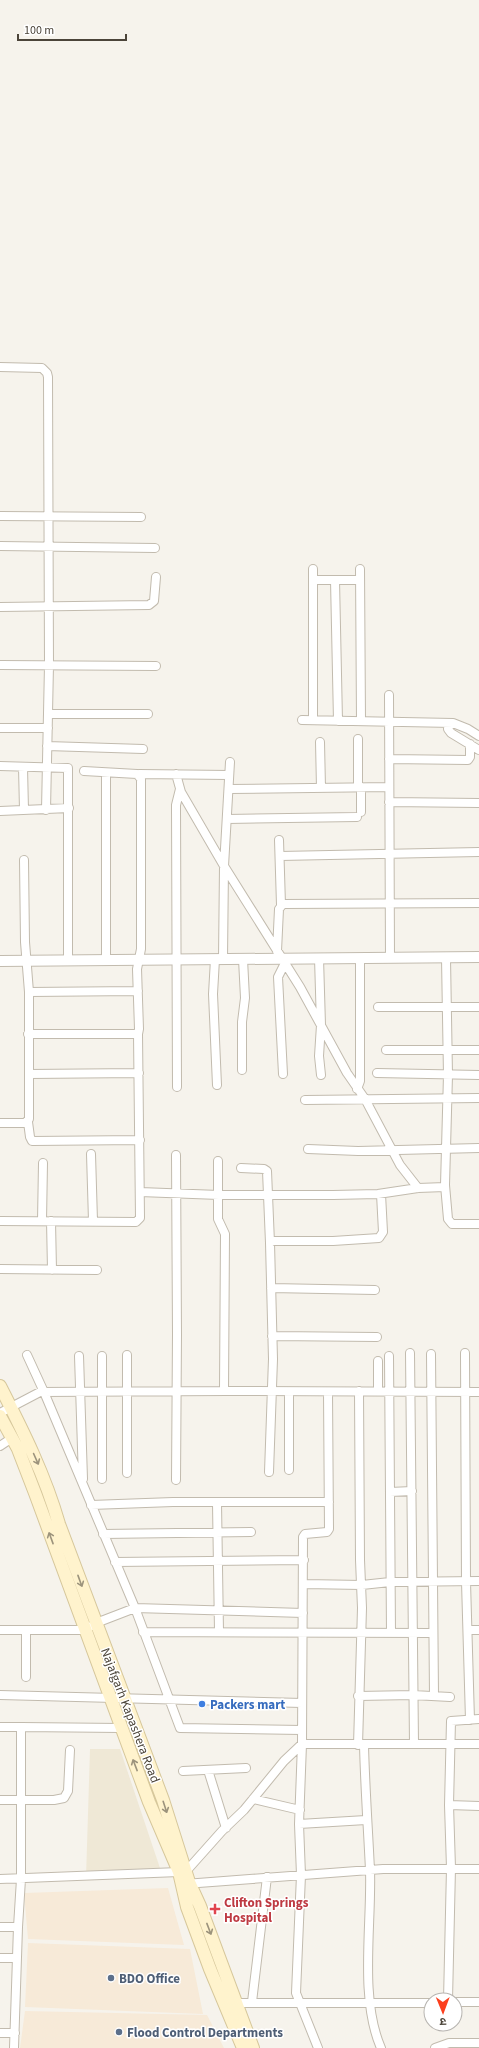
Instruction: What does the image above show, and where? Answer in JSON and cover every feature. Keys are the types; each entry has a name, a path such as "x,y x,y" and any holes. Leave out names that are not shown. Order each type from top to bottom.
{"main road":[{"name":"Najafgarh Kapashera Road","path":"0,1386 4,1412 20,1444 50,1491 59,1524 163,1800 185,1883 200,1906 243,2048"},
{"name":"Najafgarh Kapashera Road","path":"4,1412 20,1444 85,1630 149,1802 182,1871"},
{"name":"Najafgarh Kapashera Road","path":"223,1984 237,2003 253,2048"}],"street":[{"path":"0,368 42,368 47,373 49,666 48,728 45,767 46,810"},
{"path":"0,516 48,518 141,517"},
{"path":"0,546 155,548"},
{"path":"312,569 312,720"},
{"path":"360,569 361,721"},
{"path":"0,607 150,605 154,601 156,577"},
{"path":"313,580 360,580"},
{"path":"335,580 338,721"},
{"path":"0,665 156,666"},
{"path":"389,694 390,958"},
{"path":"48,714 148,714"},
{"path":"302,720 448,723 459,725 479,736"},
{"path":"448,723 448,729 451,732 479,750"},
{"path":"0,728 48,728"},
{"path":"227,819 359,814 358,739"},
{"path":"320,742 321,788"},
{"path":"389,759 468,760 470,757 470,744"},
{"path":"47,746 143,749"},
{"path":"217,1084 214,994 219,959 230,762"},
{"path":"0,766 68,768 68,960"},
{"path":"23,767 24,810"},
{"path":"84,771 138,774 230,774"},
{"path":"106,773 106,959"},
{"path":"0,1220 139,1221 140,1140 137,969 139,958 140,779 138,774"},
{"path":"176,774 180,789 224,866 321,1025 357,1089 365,1099 400,1165 418,1188"},
{"path":"229,789 389,787"},
{"path":"177,1087 176,805 180,789"},
{"path":"389,802 479,803"},
{"path":"0,811 69,808"},
{"path":"279,840 281,958 278,977 283,1074"},
{"path":"280,856 479,852"},
{"path":"24,860 26,960 29,992 28,1122 30,1137 32,1141 140,1140"},
{"path":"281,905 479,903"},
{"path":"0,961 139,958 243,959 479,957"},
{"path":"319,958 321,1025 319,1056 321,1074"},
{"path":"357,1089 360,1081 360,958"},
{"path":"446,958 448,1075 445,1187 450,1223 479,1224"},
{"path":"242,1070 242,1022 245,998 243,959"},
{"path":"29,992 138,991"},
{"path":"378,1007 479,1007"},
{"path":"28,1034 138,1034"},
{"path":"386,1050 479,1050"},
{"path":"29,1074 139,1073"},
{"path":"377,1073 479,1075"},
{"path":"305,1100 479,1098"},
{"path":"0,1123 28,1122"},
{"path":"308,1149 358,1151 479,1148"},
{"path":"91,1154 93,1221"},
{"path":"176,1155 178,1326 176,1480"},
{"path":"218,1161 219,1220 225,1234 224,1391"},
{"path":"42,1221 43,1163"},
{"path":"242,1168 266,1169 270,1243 273,1359 270,1391 268,1472"},
{"path":"140,1192 219,1196 381,1194 418,1188 445,1187"},
{"path":"270,1243 273,1241 333,1241 380,1238 383,1232 381,1194"},
{"path":"51,1221 52,1270"},
{"path":"0,1269 97,1270"},
{"path":"271,1288 375,1290"},
{"path":"272,1336 377,1337"},
{"path":"410,1353 414,1744"},
{"path":"465,1353 466,1582 470,1720"},
{"path":"431,1354 434,1695"},
{"path":"26,1355 44,1392 135,1608 168,1698 182,1730 302,1730"},
{"path":"127,1355 127,1473"},
{"path":"79,1356 83,1486"},
{"path":"102,1356 102,1478"},
{"path":"389,1356 391,1633"},
{"path":"378,1361 378,1392"},
{"path":"359,1391 362,1633 358,1696 370,1870 371,2003 377,2040 381,2048"},
{"path":"4,1412 40,1392 479,1392"},
{"path":"289,1392 289,1470"},
{"path":"318,2048 296,1993 301,1875 299,1824 302,1744 304,1534 327,1532 329,1529 328,1392"},
{"path":"0,1446 20,1444"},
{"path":"390,1492 412,1491"},
{"path":"91,1505 329,1502"},
{"path":"217,1503 219,1632"},
{"path":"103,1534 251,1532"},
{"path":"115,1562 304,1560"},
{"path":"304,1584 362,1585 390,1582 432,1583 479,1581"},
{"path":"0,1630 85,1630 96,1623 135,1608 303,1613"},
{"path":"26,1630 26,1677"},
{"path":"468,1630 479,1630"},
{"path":"143,1632 303,1634 433,1633"},
{"path":"0,1695 168,1698 302,1703"},
{"path":"358,1696 450,1696"},
{"path":"448,1992 451,1868 450,1745 452,1720 479,1719"},
{"path":"0,1727 121,1728"},
{"path":"14,2048 21,1879 21,1727"},
{"path":"0,1880 182,1871 189,1868 253,1799 284,1761 302,1744 479,1744"},
{"path":"0,1800 54,1800 64,1798 68,1791 70,1750"},
{"path":"183,1771 246,1768"},
{"path":"208,1770 226,1828"},
{"path":"253,1799 300,1810"},
{"path":"450,1806 479,1806"},
{"path":"299,1824 366,1820"},
{"path":"185,1883 370,1870 451,1868 479,1869"},
{"path":"252,2002 267,1877"},
{"path":"0,1927 18,1926"},
{"path":"0,1958 17,1958"},
{"path":"463,2002 479,2002"},
{"path":"237,2003 423,2003"},
{"path":"0,2032 15,2033"},
{"path":"435,2048 449,2043 479,2043"}],"shaded area":[{"path":"90,1749 120,1749 161,1871 86,1878"},
{"path":"168,1888 184,1945 28,1939 24,1893"},
{"name":"BDO Office","path":"28,1943 190,1949 203,2014 25,2007"},
{"name":"Flood Control Departments","path":"25,2011 207,2015 224,2048 20,2048"}],"place":[{"name":"Packers mart","path":"202,1704"},
{"name":"Clifton Springs Hospital","path":"215,1909"},
{"name":"BDO Office","path":"111,1978"},
{"name":"Flood Control Departments","path":"119,2032"}]}
